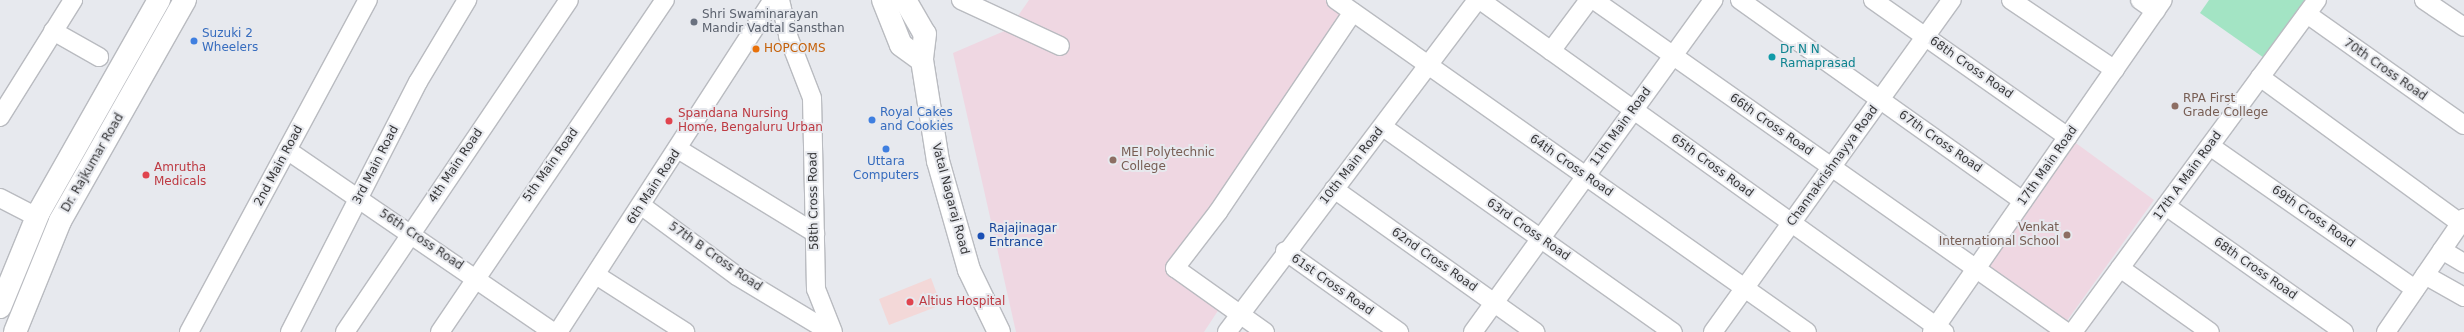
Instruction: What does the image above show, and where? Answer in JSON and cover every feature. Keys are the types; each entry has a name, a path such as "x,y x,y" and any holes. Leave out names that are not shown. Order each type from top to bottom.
{"main road":[{"name":"Dr. Rajkumar Road","path":"0,307 37,217 159,0"},
{"name":"Dr. Rajkumar Road","path":"15,332 60,221 185,0"},
{"path":"883,0 901,45 922,60"},
{"name":"Vatal Nagaraj Road","path":"909,1 925,34 922,60 938,161 970,270 999,332"}],"street":[{"path":"0,117 73,0"},
{"name":"2nd Main Road","path":"189,332 368,0"},
{"name":"3rd Main Road","path":"290,332 360,199 418,82 468,0"},
{"name":"4th Main Road","path":"345,332 410,233 569,0"},
{"name":"5th Main Road","path":"440,332 666,0"},
{"name":"6th Main Road","path":"558,332 642,206 773,0"},
{"name":"58th Cross Road","path":"780,0 788,36 812,98 816,290 833,332"},
{"path":"961,0 1060,46"},
{"name":"64th Cross Road","path":"1336,0 1807,332"},
{"name":"65th Cross Road","path":"1478,0 1633,109 1937,330"},
{"name":"10th Main Road","path":"1227,332 1285,251 1383,127 1478,0"},
{"path":"1551,51 1589,0"},
{"name":"66th Cross Road","path":"1594,0 2066,332"},
{"name":"11th Main Road","path":"1473,332 1672,55 1714,0"},
{"name":"67th Cross Road","path":"1740,0 2023,201"},
{"name":"68th Cross Road","path":"1873,0 2068,137"},
{"name":"Channakrishnayya Road","path":"1713,332 1952,0"},
{"path":"2011,0 2114,70"},
{"path":"2140,0 2160,5"},
{"path":"2427,1 2464,27"},
{"name":"17th Main Road","path":"1937,330 1976,269 2160,5"},
{"name":"17th A Main Road","path":"2073,332 2312,7"},
{"name":"70th Cross Road","path":"2312,7 2464,125"},
{"path":"1265,332 1175,268 1218,212 1353,12"},
{"path":"53,31 99,56"},
{"path":"2260,77 2462,220 2386,332"},
{"name":"63rd Cross Road","path":"1383,127 1673,332"},
{"name":"69th Cross Road","path":"2210,146 2420,282 2464,297"},
{"name":"56th Cross Road","path":"287,150 553,332"},
{"path":"678,150 815,233"},
{"name":"62nd Cross Road","path":"1334,189 1535,332"},
{"path":"0,198 37,217"},
{"name":"57th B Cross Road","path":"642,206 806,326 830,332"},
{"name":"68th Cross Road","path":"2166,206 2344,332"},
{"path":"2442,250 2464,263"},
{"name":"61st Cross Road","path":"1285,251 1399,332"},
{"path":"2120,268 2210,332"},
{"path":"596,275 685,332"}],"shaded area":[{"name":"MEI Polytechnic College","path":"1029,0 1325,0 1347,16 1170,274 1221,306 1204,332 1016,332 953,53 1009,29"},
{"name":"Venkat International School","path":"2073,141 2154,200 2061,329 1980,270"},
{"path":"931,278 941,305 889,325 879,299"}],"green space":[{"path":"2209,0 2309,0 2267,60 2200,13"}],"place":[{"name":"Shri Swaminarayan Mandir Vadtal Sansthan","path":"694,22"},
{"name":"Suzuki 2 Wheelers","path":"194,41"},
{"name":"HOPCOMS","path":"756,49"},
{"name":"Dr N N Ramaprasad","path":"1772,57"},
{"name":"RPA First Grade College","path":"2175,106"},
{"name":"Royal Cakes and Cookies","path":"872,120"},
{"name":"Spandana Nursing Home, Bengaluru Urban","path":"669,121"},
{"name":"Uttara Computers","path":"886,149"},
{"name":"MEI Polytechnic College","path":"1113,160"},
{"name":"Amrutha Medicals","path":"146,175"},
{"name":"Venkat International School","path":"2067,235"},
{"name":"Rajajinagar Entrance","path":"981,236"},
{"name":"Altius Hospital","path":"910,302"}]}
